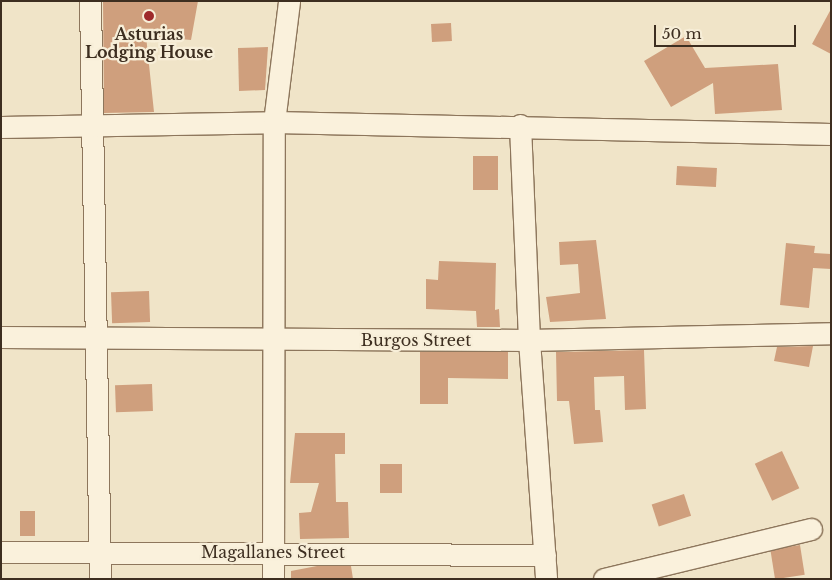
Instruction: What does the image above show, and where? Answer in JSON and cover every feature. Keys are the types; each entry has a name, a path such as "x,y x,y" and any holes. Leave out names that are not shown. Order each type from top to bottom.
{"street":[{"path":"90,1 94,125 100,579"},
{"path":"273,579 274,122 289,1"},
{"path":"1,128 274,122 520,125 831,134"},
{"path":"520,125 529,340 546,579"},
{"name":"Burgos Street","path":"1,337 96,340 529,340 831,333"},
{"path":"604,579 811,529"},
{"name":"Magallanes Street","path":"1,552 273,551 545,555"}],"building":[{"path":"103,1 198,1 191,40 146,36 154,112 104,113"},
{"path":"831,9 831,54 812,44"},
{"path":"451,23 452,41 432,42 431,24"},
{"path":"686,36 705,68 778,64 782,110 715,114 713,83 671,107 644,61"},
{"path":"268,47 265,90 239,91 238,48"},
{"path":"473,156 498,156 498,190 473,190"},
{"path":"677,166 717,168 716,187 676,185"},
{"path":"596,240 606,319 550,322 546,297 580,293 578,264 560,265 559,242"},
{"path":"786,243 815,246 814,253 831,254 831,269 813,268 809,308 780,305"},
{"path":"439,261 496,263 495,310 499,309 500,327 477,327 476,311 426,309 426,279 438,280"},
{"path":"149,291 150,322 112,323 111,292"},
{"path":"813,346 809,367 774,361 777,347"},
{"path":"644,350 646,409 625,410 624,376 594,377 595,410 600,410 603,442 574,444 569,401 557,401 556,352"},
{"path":"420,352 508,352 508,379 448,378 448,404 420,404"},
{"path":"152,384 153,411 116,412 115,385"},
{"path":"295,433 345,433 345,454 335,454 336,502 348,502 349,538 300,539 299,513 311,512 319,483 290,483"},
{"path":"782,451 799,488 772,501 755,464"},
{"path":"380,464 402,464 402,493 380,493"},
{"path":"684,494 691,516 659,526 652,505"},
{"path":"20,511 35,511 35,536 20,536"},
{"path":"800,545 805,575 775,579 770,550"},
{"path":"317,566 351,566 353,579 291,579 291,571"}],"place":[{"name":"Asturias Lodging House","path":"149,16"}]}
